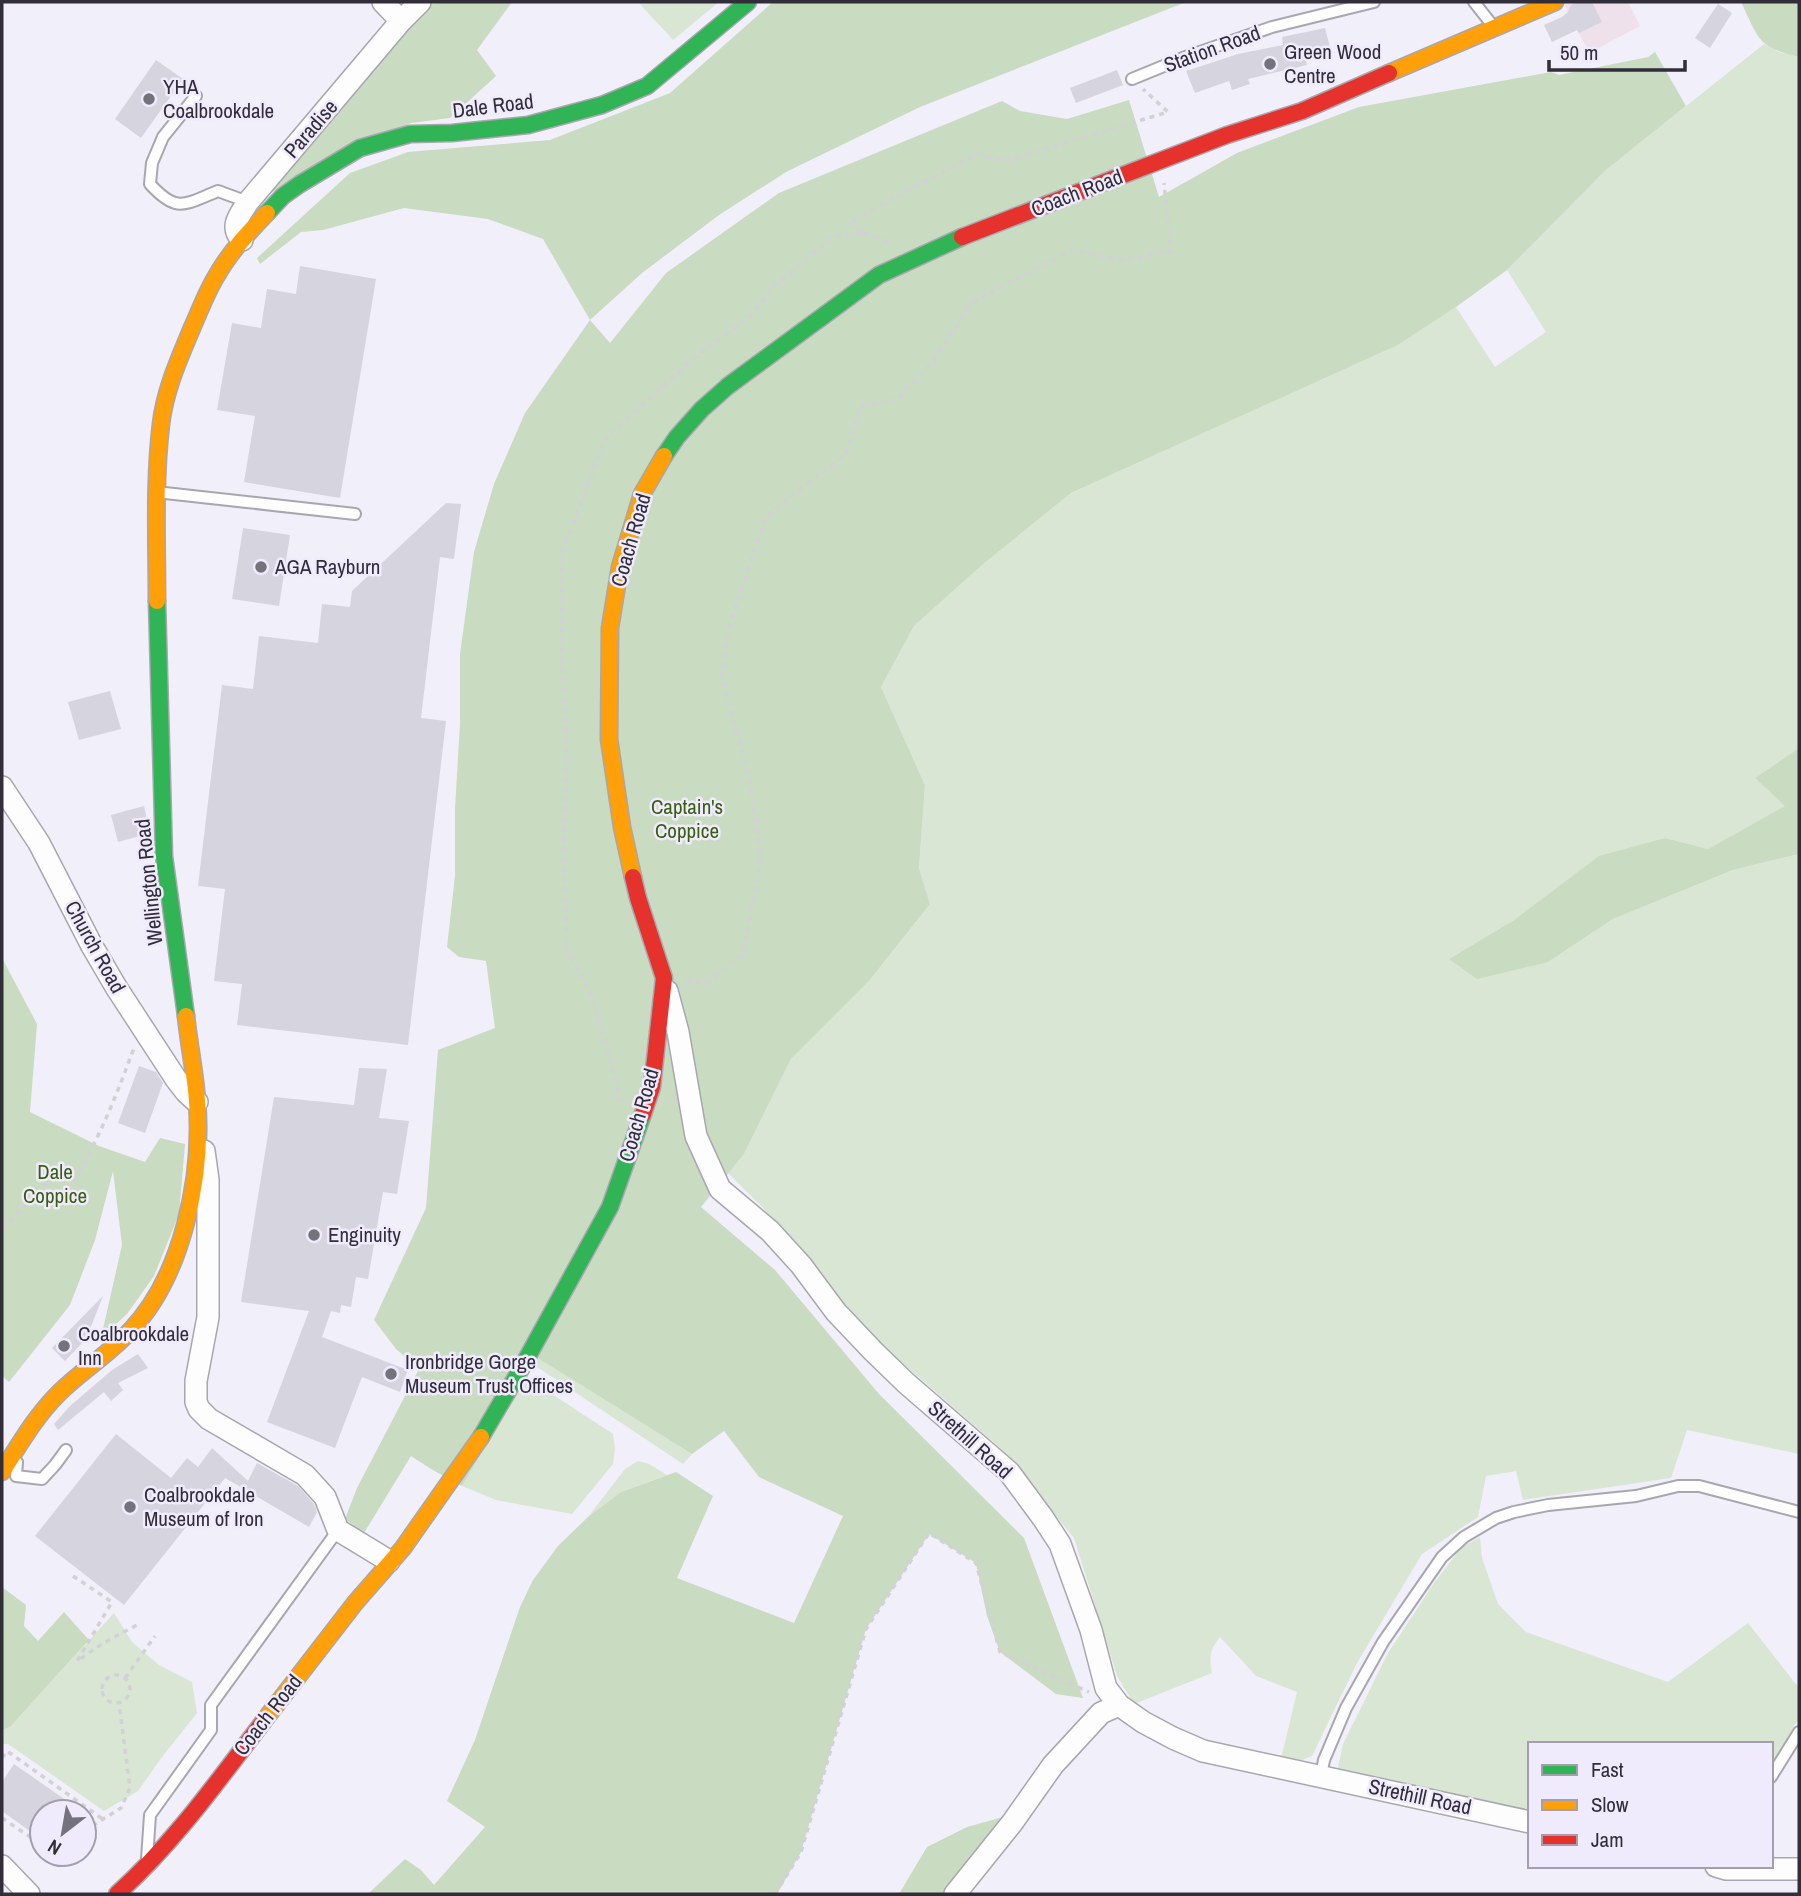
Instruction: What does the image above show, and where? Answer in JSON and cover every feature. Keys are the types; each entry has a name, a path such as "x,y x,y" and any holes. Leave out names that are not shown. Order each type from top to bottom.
{"street":[{"path":"383,2 401,21"},
{"name":"Paradise","path":"242,240 234,227 248,202 420,2"},
{"name":"Dale Road","path":"242,240 282,196 360,148 410,134 452,133 527,125 602,105 647,86 748,2"},
{"name":"Coach Road","path":"117,1894 146,1868 188,1819 389,1561 403,1548 478,1442 610,1207 652,1087 664,978 638,898 622,827 609,739 610,628 620,567 642,495 677,437 702,409 728,386 879,275 949,242 1227,135 1302,111 1555,2"},
{"name":"Wellington Road","path":"2,1472 36,1419 58,1394 125,1337 154,1302 165,1281 184,1227 191,1194 198,1128 197,1102 164,856 156,492 161,423 173,373 202,302 217,274 242,240"},
{"name":"Church Road","path":"2,787 40,843 92,946 142,1027 186,1092 197,1102"},
{"name":"Strethill Road","path":"664,978 678,1032 696,1136 720,1189 770,1231 801,1265 836,1312 873,1352 906,1384 1009,1472 1060,1544 1091,1630 1106,1688 1119,1705 1163,1732 1203,1751 1528,1822"},
{"path":"198,1128 208,1180 208,1317 196,1381 195,1402 209,1419 305,1475 325,1497 338,1530 389,1561"},
{"path":"955,1894 1012,1823 1053,1765 1101,1713 1119,1705"},
{"path":"2,1866 29,1894"},
{"path":"1761,1868 1799,1869"}],"lane":[{"name":"Station Road","path":"1132,79 1272,27 1374,2"},
{"path":"1474,2 1494,28"},
{"path":"196,96 163,136 152,163 150,184 164,200 183,205 218,191 248,202"},
{"path":"156,492 355,514"},
{"path":"18,1446 16,1476 42,1479 66,1450"},
{"path":"1321,1776 1324,1760 1346,1708 1383,1642 1442,1558 1464,1537 1496,1518 1548,1505 1636,1496 1678,1486 1699,1486 1799,1512"},
{"path":"146,1868 150,1815 211,1730 211,1705 338,1530"},
{"path":"1773,1774 1799,1732"}],"path":[{"path":"622,1105 593,998 567,948 563,846 567,760 562,661 562,552 605,439 698,355 752,315 772,288 833,237 864,233 850,222 977,154 1005,161 1168,112 1132,79"},
{"path":"664,978 706,983 743,954 761,857 748,771 721,677 730,624 766,516 846,454 861,406 898,400 933,361 973,302 1071,250 1123,260 1171,251 1161,160"},
{"path":"2,1229 55,1175 70,1186 83,1167 114,1102 142,1027"},
{"path":"775,1894 801,1852 866,1629 929,1533 976,1563 1000,1652 1119,1705"},
{"path":"73,1576 112,1602 77,1661 139,1624"},
{"path":"125,1678 155,1636"},
{"path":"117,1675 125,1678 130,1686 127,1699 119,1703 106,1699 103,1685 117,1675"},
{"path":"98,1823 121,1808 130,1788 119,1703"},
{"path":"2,1758 7,1751 104,1819"},
{"path":"2,1818 28,1836"}],"shaded area":[{"path":"1563,2 1628,2 1640,26 1589,53"}],"green space":[{"path":"434,2 512,2 477,50 496,76 450,118 411,123 271,193 345,99"},
{"path":"638,2 719,2 673,40"},
{"path":"773,2 1186,2 920,107 786,172 719,215 642,273 590,320 543,239 488,219 404,208 323,230 301,232 260,264 257,258 350,173 408,152 550,140 670,93"},
{"path":"1741,2 1799,2 1799,57 1775,49 1761,40"},
{"path":"1764,44 1779,52 1799,57 1799,748 1755,778 1786,806 1708,849 1665,838 1514,920 1449,959 1548,962 1613,919 1733,870 1799,854 1799,1454 1687,1430 1671,1478 1523,1500 1516,1471 1486,1476 1478,1517 1422,1554 1357,1663 1312,1756 1297,1762 1280,1763 1297,1692 1256,1676 1220,1637 1211,1654 1212,1673 1134,1704 1117,1676 1074,1538 1000,1448 866,1331 779,1224 728,1173 744,1154 791,1059 869,981 930,904 919,868 925,785 881,687 914,626 981,566 1071,493 1398,345 1456,307 1495,367 1546,332 1507,270 1606,170"},
{"name":"Captain's Coppice","path":"1655,52 1686,106 1606,170 1507,270 1398,345 1071,493 981,566 914,626 881,687 925,785 919,868 930,904 869,981 791,1059 744,1154 701,1207 775,1270 879,1394 1024,1538 1083,1698 1056,1694 1000,1652 987,1616 976,1563 929,1534 866,1629 801,1852 777,1894 368,1894 405,1859 421,1870 434,1885 485,1827 447,1801 475,1740 520,1607 533,1580 558,1546 588,1517 621,1492 676,1472 713,1496 677,1578 794,1623 843,1516 759,1477 724,1431 692,1454 538,1358 462,1486 411,1456 364,1533 345,1519 357,1488 419,1369 396,1349 374,1320 426,1208 438,1050 495,1028 486,961 459,957 447,947 455,876 460,654 474,552 494,484 525,413 590,320 610,343 666,273 779,193 1002,101 1020,111 1067,119 1129,100 1159,197 1237,153 1359,107 1551,72 1559,75 1648,57"},
{"path":"1799,748 1799,854 1733,870 1613,919 1548,962 1477,979 1449,959 1514,920 1599,856 1665,838 1708,849 1785,806 1755,778"},
{"name":"Dale Coppice","path":"2,958 37,1024 30,1112 99,1146 145,1162 160,1138 185,1144 179,1214 154,1276 127,1314 101,1338 122,1245 113,1171 95,1240 70,1305 9,1382 2,1376"},
{"path":"538,1357 692,1454 683,1464 534,1365"},
{"path":"526,1377 613,1434 613,1464 572,1514 496,1500 462,1486"},
{"path":"638,1461 667,1475 621,1492 588,1517 625,1469"},
{"path":"1480,1537 1482,1558 1498,1604 1526,1632 1668,1682 1748,1623 1799,1688 1799,1718 1773,1762 1773,1742 1528,1742 1528,1814 1337,1772 1343,1744 1388,1653 1434,1583 1461,1548"},
{"path":"2,1587 26,1605 24,1626 38,1641 64,1612 89,1640 10,1727 2,1730"},
{"path":"114,1613 132,1642 159,1665 192,1682 197,1713 138,1791 104,1811 98,1807 98,1798 85,1798 8,1744 2,1744 2,1730 10,1727"},
{"path":"1003,1817 968,1867 945,1894 899,1894 927,1847 967,1827"}],"building":[{"path":"1592,2 1602,22 1552,42 1544,25 1562,17 1571,5"},
{"path":"1718,4 1732,13 1710,48 1695,38"},
{"path":"1325,28 1330,47 1304,53 1307,65 1248,79 1250,84 1232,90 1229,81 1195,93 1186,71 1238,54 1283,45 1282,37"},
{"name":"YHA Coalbrookdale","path":"156,60 183,79 141,138 115,119"},
{"path":"1117,70 1123,85 1076,103 1070,88"},
{"path":"300,266 376,279 340,498 244,482 255,416 217,410 232,323 261,328 267,289 296,294"},
{"path":"446,503 461,504 454,559 440,557 421,718 446,721 408,1045 237,1025 242,984 214,981 225,889 198,886 222,685 253,689 259,636 318,643 322,604 350,607 352,591"},
{"name":"AGA Rayburn","path":"243,528 290,535 279,606 232,599"},
{"path":"110,691 121,729 79,740 68,702"},
{"path":"144,806 147,834 118,842 111,815"},
{"path":"139,1066 156,1072 163,1083 145,1133 118,1123"},
{"name":"Enginuity","path":"359,1068 387,1069 379,1118 409,1121 397,1194 383,1192 368,1279 356,1277 351,1307 341,1305 340,1313 331,1311 322,1337 408,1370 400,1392 362,1377 335,1448 267,1422 309,1311 241,1302 274,1097 354,1105"},
{"path":"103,1296 86,1339 65,1361 52,1348"},
{"path":"138,1354 148,1368 118,1383 123,1390 111,1401 104,1392 58,1430 54,1424 70,1406 112,1370"},
{"name":"Coalbrookdale Museum of Iron","path":"116,1434 171,1478 187,1458 198,1467 212,1448 248,1481 257,1463 298,1486 314,1504 317,1512 309,1527 225,1478 124,1605 35,1536"},
{"path":"14,1764 63,1798 28,1798 28,1830 2,1811 2,1782"}],"traffic: fast":[{"path":"267,213 283,196 300,184 360,148 410,134 452,133 528,125 602,105 647,86 748,2"},
{"path":"664,456 702,409 728,386 879,275 962,237"},
{"path":"157,601 164,856 186,1016"},
{"path":"481,1437 610,1207 643,1114"}],"traffic: slow":[{"path":"1389,73 1555,2"},
{"path":"157,601 157,468 161,424 169,387 213,281 234,250 267,213"},
{"path":"633,877 622,827 609,739 610,628 620,567 642,494 664,456"},
{"path":"2,1472 50,1403 130,1331 164,1282 176,1254 186,1224 197,1161 196,1090 186,1016"},
{"path":"263,1722 355,1603 403,1548 481,1437"}],"traffic: jam":[{"path":"962,237 1227,135 1302,111 1389,73"},
{"path":"633,877 664,978 652,1087 643,1114"},
{"path":"117,1894 176,1833 263,1722"}],"place":[{"name":"Green Wood Centre","path":"1270,64"},
{"name":"YHA Coalbrookdale","path":"149,99"},
{"name":"AGA Rayburn","path":"261,567"},
{"name":"Enginuity","path":"314,1235"},
{"name":"Coalbrookdale Inn","path":"64,1346"},
{"name":"Ironbridge Gorge Museum Trust Offices","path":"391,1374"},
{"name":"Coalbrookdale Museum of Iron","path":"130,1507"}]}
